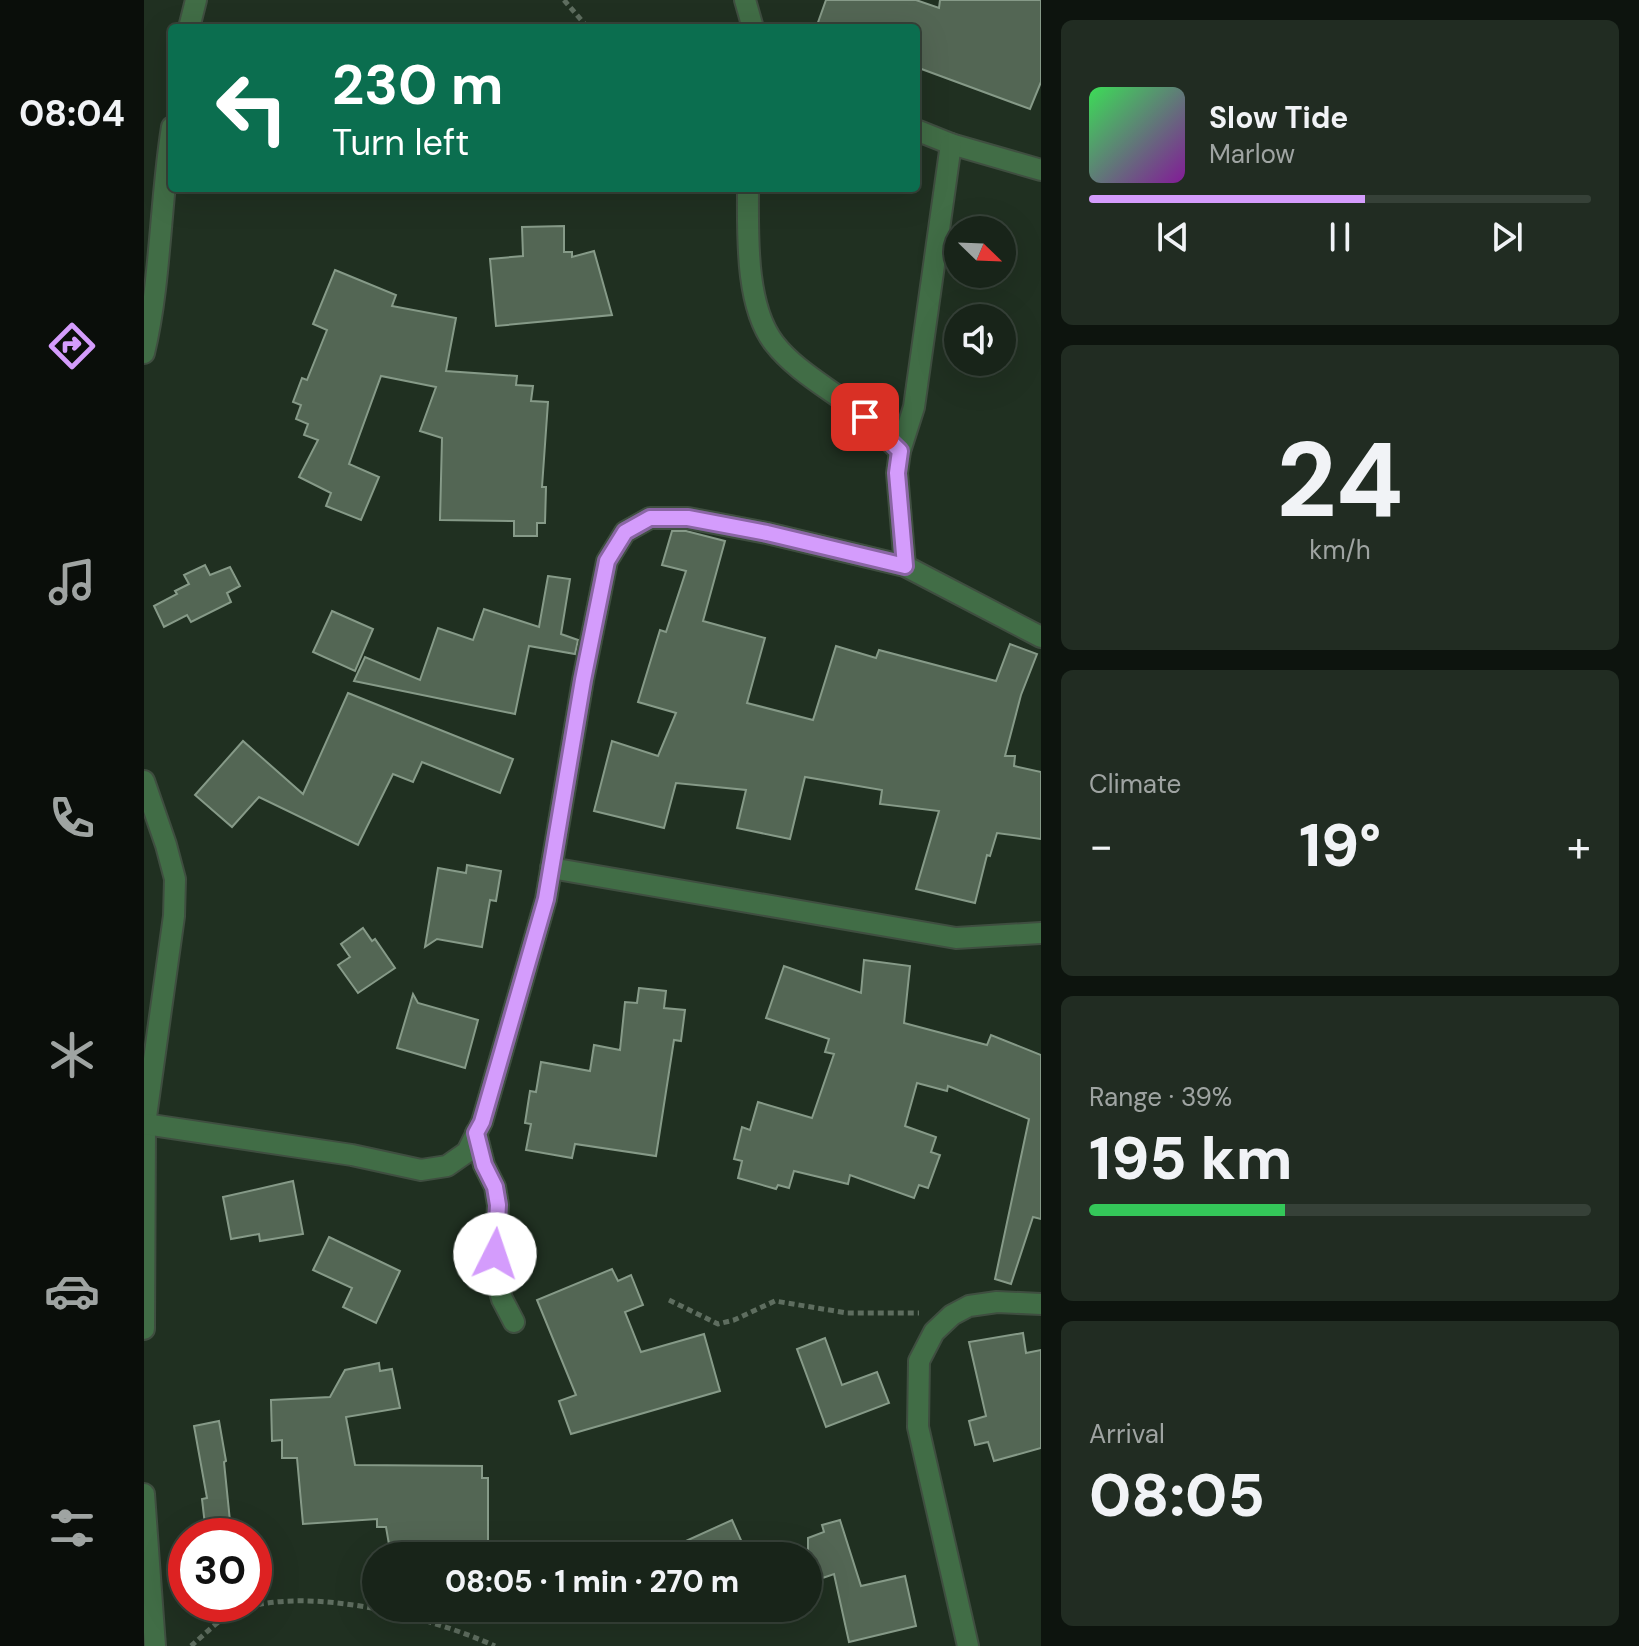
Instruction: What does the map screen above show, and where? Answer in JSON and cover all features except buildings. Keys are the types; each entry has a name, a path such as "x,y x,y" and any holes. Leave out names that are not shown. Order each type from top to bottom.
{"street":[{"path":"190,24 196,0"},
{"path":"745,0 752,24"},
{"path":"920,132 951,144 1041,170"},
{"path":"144,353 150,326 154,177 168,138"},
{"path":"905,566 897,473 900,451 914,407 951,144"},
{"path":"748,192 754,297 764,326 775,345 865,417 900,451"},
{"path":"145,1124 352,1155 421,1170 447,1166 467,1152 482,1122 546,899 583,680 607,561 625,532 650,518 688,518 767,533 905,566 1041,637"},
{"path":"144,781 175,879 174,916 152,1020 145,1124 144,1329"},
{"path":"551,868 943,937 1041,933"},
{"path":"476,1133 498,1205 494,1271 502,1299 514,1322"},
{"path":"968,1646 918,1427 919,1361 934,1332 952,1315 969,1306 997,1302 1041,1304"},
{"path":"144,1494 155,1646"}],"path":[{"path":"564,0 585,24"},
{"path":"669,1300 718,1324 775,1301 847,1313 952,1315"},
{"path":"191,1646 238,1610 271,1603 305,1602 348,1603 402,1615 495,1646"}],"route":[{"path":"495,1254 498,1205 476,1133 482,1122 546,899 583,680 607,561 625,532 650,518 688,518 767,533 905,566 897,473 900,451 865,417"}]}
